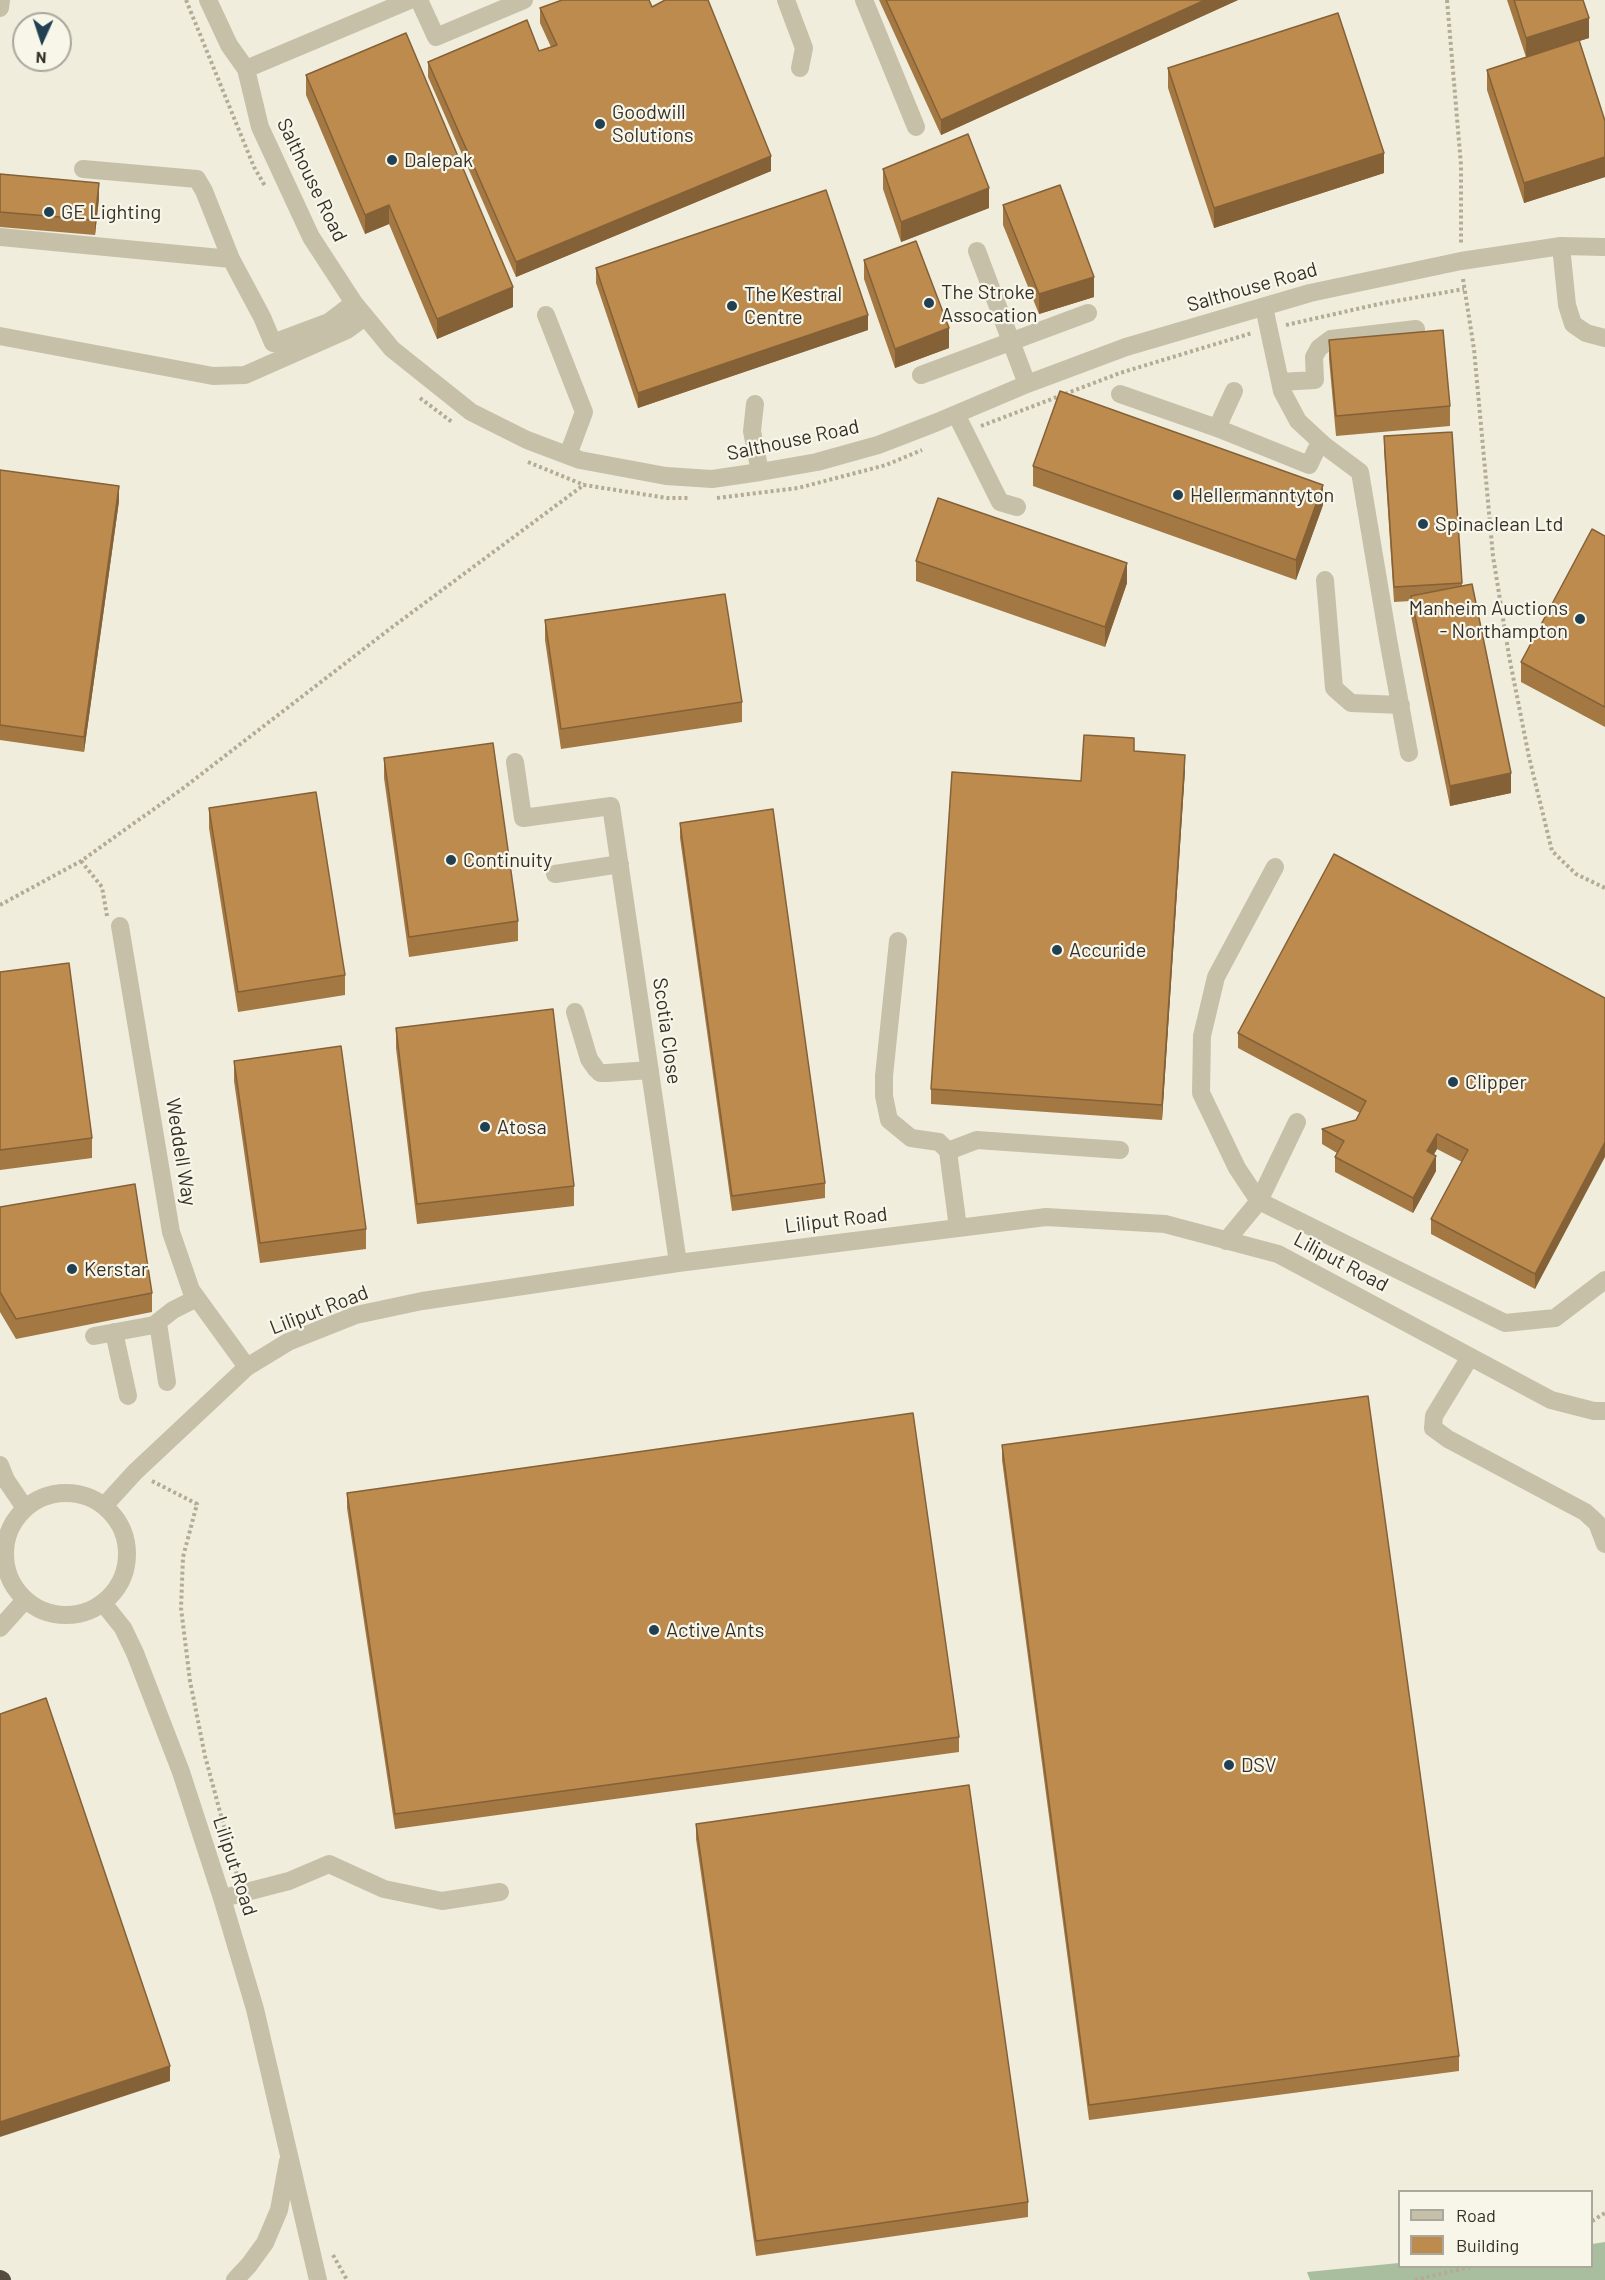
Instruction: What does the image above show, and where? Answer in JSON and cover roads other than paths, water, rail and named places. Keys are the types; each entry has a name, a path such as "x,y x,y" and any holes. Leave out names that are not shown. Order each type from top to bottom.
{"street":[{"path":"0,8 1,0"},
{"name":"Salthouse Road","path":"208,0 229,45 246,69 260,127 311,237 360,310 392,349 471,412 526,440 597,464 666,476 712,479 817,462 878,445 1027,384 1126,347 1310,293 1411,271 1561,246 1605,247"},
{"path":"246,69 410,0"},
{"path":"418,0 436,37 524,0"},
{"path":"786,0 804,48 800,68"},
{"path":"864,0 916,127"},
{"path":"83,169 197,179 231,259 273,343 360,310"},
{"path":"0,237 231,259"},
{"path":"1561,246 1567,305 1573,324 1586,333 1605,339"},
{"path":"977,251 1027,384"},
{"path":"1264,306 1282,391 1298,421 1320,442 1360,472 1409,753"},
{"path":"0,336 213,376 245,375 347,330 360,310"},
{"path":"921,375 1010,340 1088,313"},
{"path":"546,315 584,412 568,455"},
{"path":"1280,381 1315,380 1314,357 1319,348 1331,339 1416,329"},
{"path":"1217,428 1234,391"},
{"path":"1120,393 1217,428 1309,465 1320,442"},
{"path":"755,405 752,431 760,472"},
{"path":"956,414 1000,502 1017,507"},
{"path":"1325,580 1334,688 1351,703 1401,705"},
{"name":"Scotia Close","path":"515,762 523,818 611,806 678,1263"},
{"path":"555,874 620,864"},
{"path":"1275,867 1216,977 1202,1036 1201,1092 1237,1168 1259,1201 1505,1323 1555,1318 1605,1280"},
{"name":"Weddell Way","path":"120,926 171,1232 191,1290 247,1367"},
{"path":"898,941 884,1076 884,1096 889,1120 911,1138 939,1142 948,1151 958,1228"},
{"path":"575,1012 589,1059 600,1073 650,1070"},
{"path":"1226,1241 1259,1201 1297,1122"},
{"path":"948,1151 977,1140 1120,1150"},
{"name":"Liliput Road","path":"104,1506 135,1472 247,1367 288,1341 356,1315 422,1301 678,1263 1046,1217 1165,1224 1278,1254 1551,1400 1594,1411 1605,1411"},
{"path":"94,1336 158,1323 173,1310 197,1298"},
{"path":"158,1323 167,1382"},
{"path":"114,1332 128,1396"},
{"path":"1470,1357 1434,1416 1433,1428 1448,1439 1585,1512 1597,1523 1605,1544"},
{"path":"0,1465 6,1480 25,1508"},
{"path":"73,1493 90,1498 104,1506 117,1520 125,1537 128,1555 124,1574 116,1590 103,1604 86,1612 67,1616 48,1612 25,1600 17,1591 8,1575 5,1557 10,1531 25,1508 40,1499 56,1494 73,1493"},
{"path":"0,1628 25,1600"},
{"name":"Liliput Road","path":"103,1604 123,1628 135,1653 181,1772 255,2009 318,2280"},
{"path":"236,1895 289,1881 329,1864 384,1889 442,1901 500,1892"},
{"name":"Liliput Road","path":"235,2280 265,2243 279,2210 289,2156"}],"place":[{"name":"Goodwill Solutions","path":"600,124"},
{"name":"Dalepak","path":"392,160"},
{"name":"GE Lighting","path":"49,212"},
{"name":"The Stroke Assocation","path":"929,303"},
{"name":"The Kestral Centre","path":"732,306"},
{"name":"Hellermanntyton","path":"1178,495"},
{"name":"Spinaclean Ltd","path":"1423,524"},
{"name":"Manheim Auctions - Northampton","path":"1580,619"},
{"name":"Continuity","path":"451,860"},
{"name":"Accuride","path":"1057,950"},
{"name":"Clipper","path":"1453,1082"},
{"name":"Atosa","path":"485,1127"},
{"name":"Kerstar","path":"72,1269"},
{"name":"Active Ants","path":"654,1630"},
{"name":"DSV","path":"1229,1765"}]}
